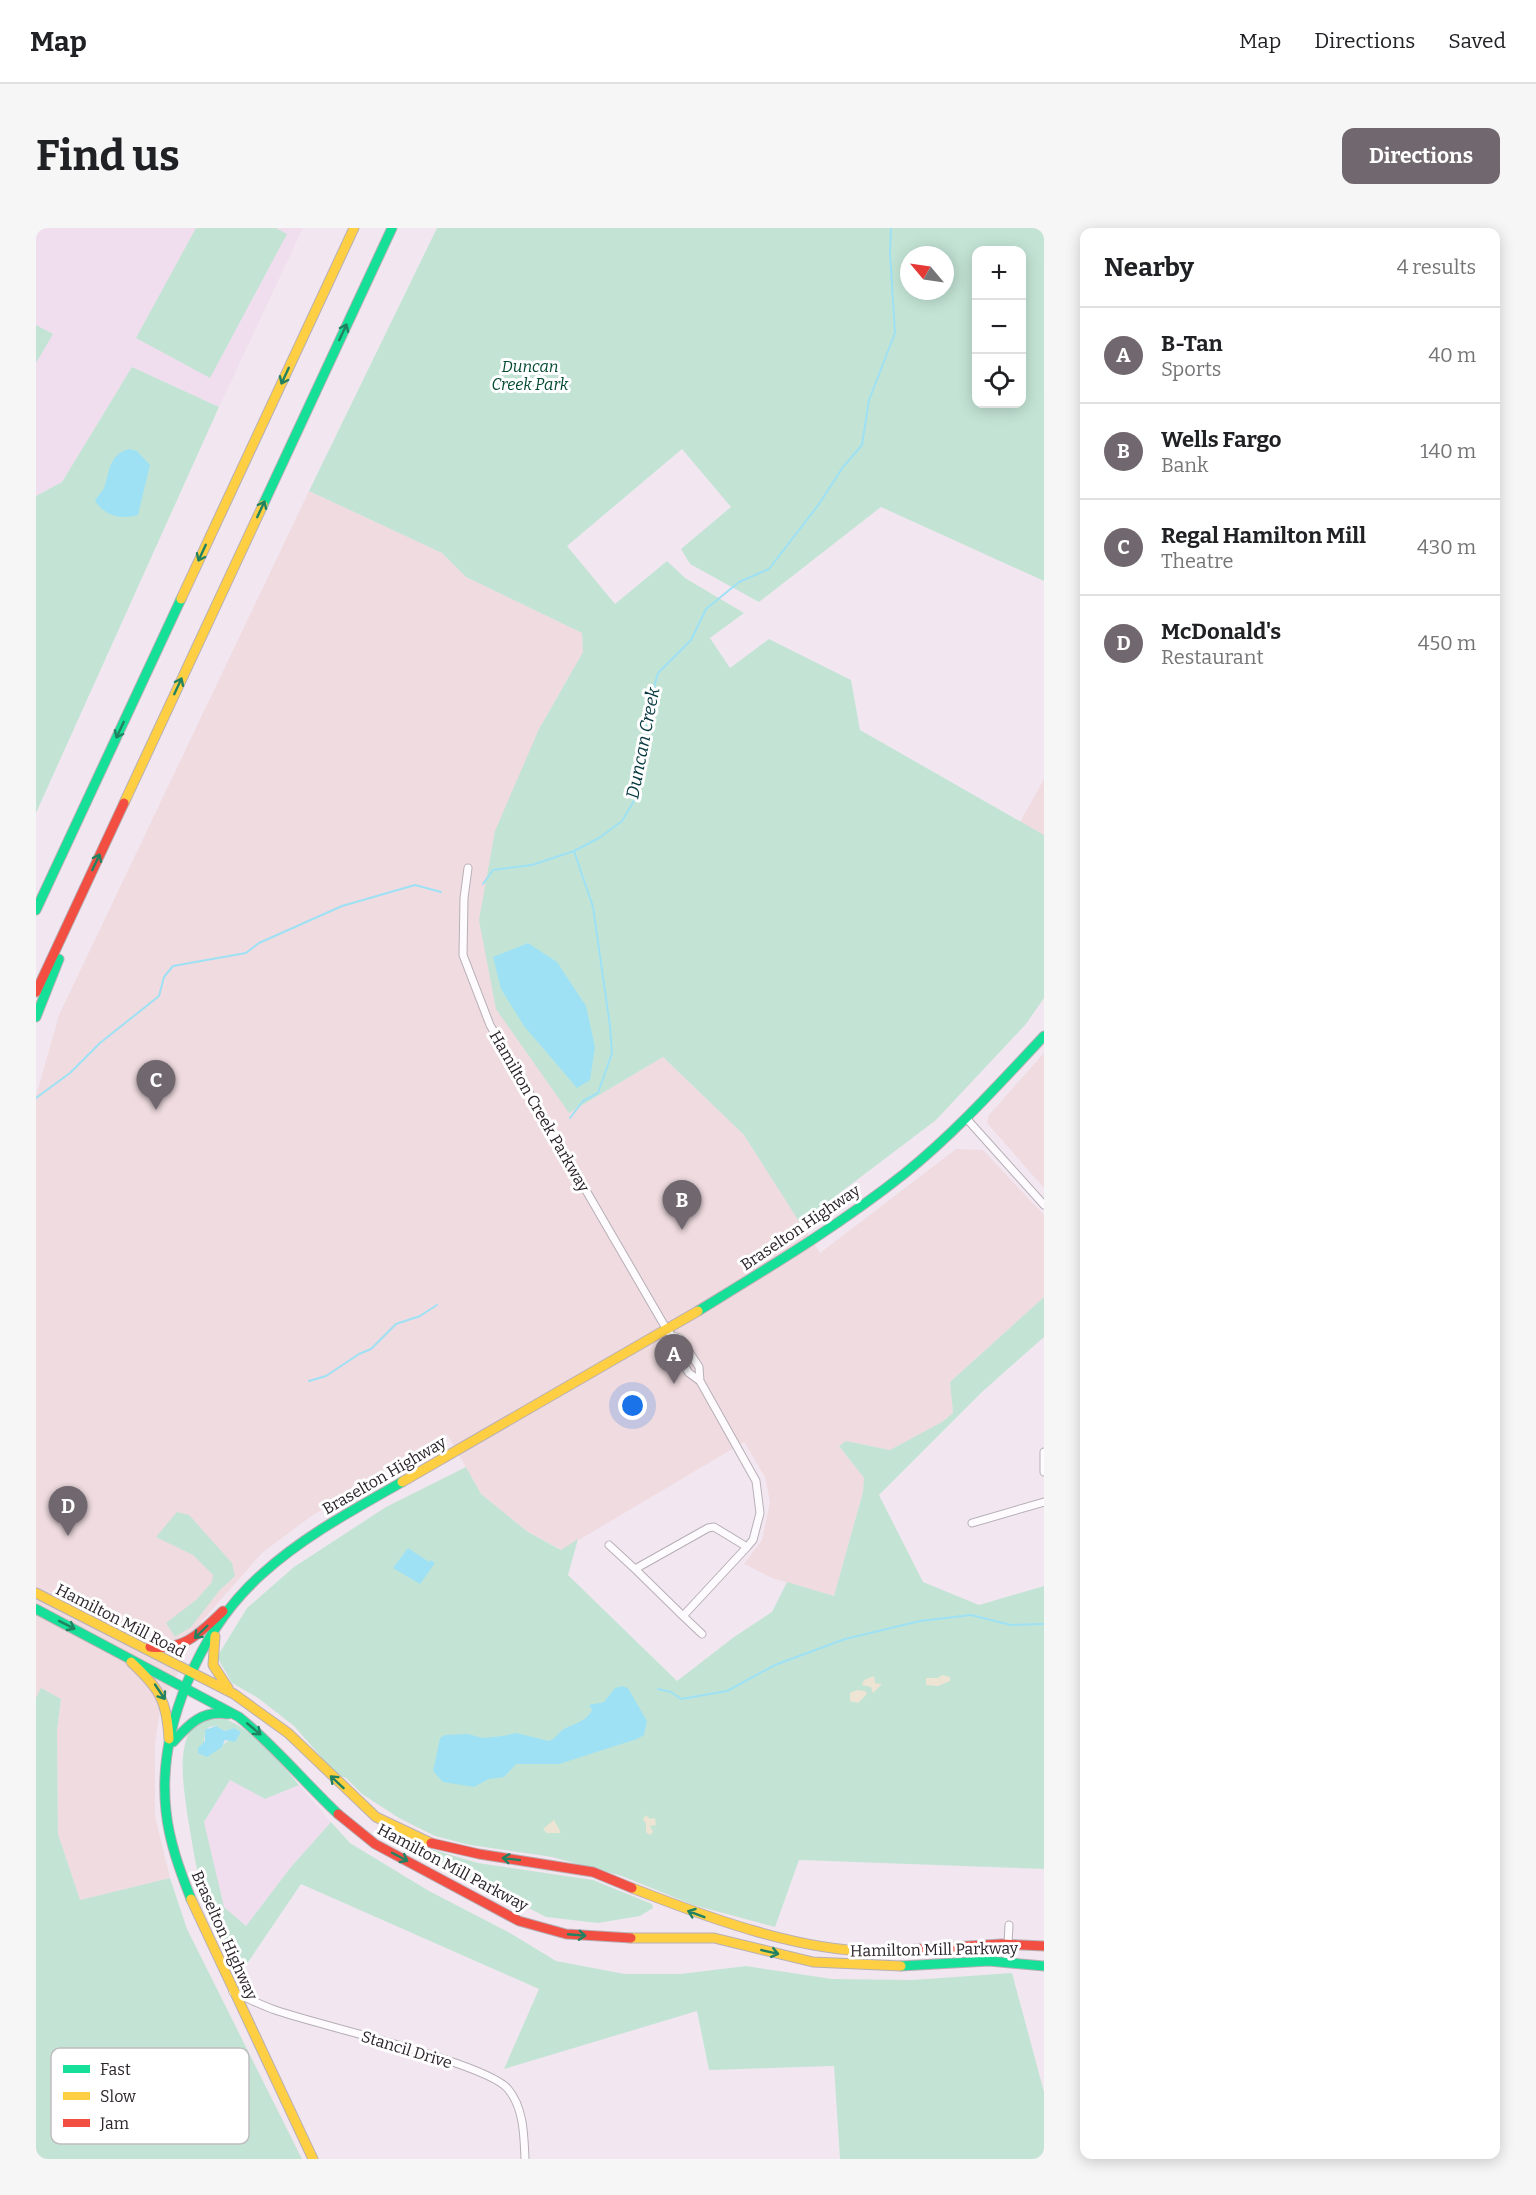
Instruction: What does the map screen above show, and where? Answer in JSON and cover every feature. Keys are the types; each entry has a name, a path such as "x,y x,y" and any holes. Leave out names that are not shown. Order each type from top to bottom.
{"main road":[{"path":"36,910 354,228"},
{"path":"36,992 392,228"},
{"path":"36,1017 87,882"},
{"name":"Braselton Highway","path":"313,2159 233,1992 181,1873 166,1809 169,1746 187,1687 217,1629 243,1592 285,1554 345,1514 670,1333 855,1210 904,1174 966,1118 1044,1036"},
{"path":"138,1646 168,1651 190,1642 243,1592"},
{"name":"Hamilton Mill Road","path":"36,1593 193,1674"},
{"name":"Hamilton Mill Road","path":"36,1609 187,1687"},
{"path":"217,1629 211,1660 215,1674 234,1694"},
{"path":"120,1653 158,1687 165,1700 169,1746"},
{"name":"Hamilton Mill Parkway","path":"193,1674 234,1694 288,1733 376,1817 424,1840 479,1854 593,1872 707,1918 817,1945 862,1952 1008,1944 1044,1946"},
{"name":"Hamilton Mill Parkway","path":"187,1687 239,1717 265,1738 304,1782 352,1827 375,1844 519,1922 566,1934 615,1938 714,1938 813,1962 851,1965 1007,1962 1044,1966"},
{"path":"169,1746 187,1725 201,1714 218,1712 239,1717"}],"street":[{"name":"Hamilton Creek Parkway","path":"468,868 464,898 463,955 490,1025 670,1333 670,1344 689,1373 700,1381 756,1481 760,1513 753,1540 683,1616"},
{"path":"966,1118 1044,1205"},
{"name":"Hamilton Creek Parkway","path":"670,1333 680,1338 699,1367 700,1381"},
{"path":"1044,1452 1044,1472"},
{"path":"972,1523 1044,1502"},
{"path":"635,1569 708,1528 714,1527 747,1547"},
{"path":"609,1545 702,1634"},
{"path":"1007,1962 1009,1925"},
{"name":"Stancil Drive","path":"233,1992 274,2010 437,2057 478,2072 507,2088 524,2127 525,2159"}],"shaded area":[{"path":"36,228 303,228 219,407 132,367 62,482 36,496"},
{"path":"309,491 442,553 466,577 582,633 583,652 539,729 569,1113 663,1057 744,1135 820,1253 956,1149 983,1150 1044,1215 1044,1297 950,1382 953,1413 942,1422 890,1450 846,1441 839,1446 864,1478 863,1492 834,1596 772,1578 744,1564 762,1540 770,1502 765,1477 744,1442 562,1550 528,1532 481,1494 447,1434 310,1517 262,1553 202,1621 160,1710 155,1744 155,1816 170,1878 80,1900 58,1834 57,1731 61,1699 36,1698 36,1096 59,1015"},
{"path":"1044,779 1044,835 1020,822"},
{"path":"1044,1053 1044,1188 987,1123 989,1115"},
{"path":"230,1779 265,1799 299,1785 331,1822 291,1867 247,1926 224,1908 204,1823"}],"green space":[{"path":"196,228 276,228 287,234 210,378 136,338"},
{"name":"Duncan Creek Park","path":"437,228 1044,228 1044,581 881,507 759,602 690,564 681,549 731,507 682,449 567,546 615,604 667,561 685,578 744,613 710,638 730,668 769,639 851,680 860,730 1044,835 1044,998 1026,1024 936,1120 800,1223 744,1135 663,1057 569,1113 496,1009 479,920 495,831 539,729 583,652 582,633 466,577 442,553 309,491"},
{"path":"36,325 53,334 36,363"},
{"path":"132,367 219,407 36,813 36,496 62,482"},
{"path":"1044,1297 1044,1337 982,1392 879,1495 923,1582 979,1605 1044,1586 1044,1869 799,1860 775,1927 693,1905 622,1876 552,1857 470,1845 435,1836 399,1818 362,1794 346,1778 337,1775 294,1726 258,1698 232,1683 217,1657 247,1608 294,1567 386,1507 466,1467 481,1494 528,1532 561,1550 578,1539 568,1575 677,1681 734,1637 772,1612 787,1582 834,1596 863,1492 864,1478 839,1446 846,1441 890,1450 942,1422 953,1413 950,1382"},
{"path":"177,1512 189,1515 232,1563 235,1576 219,1591 191,1627 175,1637 166,1623 196,1600 212,1582 213,1575 193,1555 156,1537"},
{"path":"41,1688 61,1699 57,1731 58,1834 80,1900 170,1878 187,1929 246,2048 51,2048 51,2144 249,2144 249,2053 302,2159 36,2159 36,1698"},
{"path":"214,1715 240,1726 262,1743 299,1785 265,1799 230,1780 204,1822 224,1907 246,1926 291,1867 331,1822 350,1843 429,1891 510,1933 556,1961 625,1974 680,1974 746,1966 832,1979 912,1980 1012,1973 1044,2092 1044,2159 840,2159 834,2066 709,2070 697,2011 504,2069 539,1989 301,1884 240,1974 205,1899 188,1819 183,1758 185,1743 191,1730 200,1720","holes":["216,1726 225,1731 231,1729 229,1740 210,1755 204,1741 209,1727"]},
{"path":"424,1847 478,1863 593,1880 652,1904 653,1908 640,1916 598,1923 546,1917 432,1858 422,1851"}],"sand":[{"path":"942,1675 950,1677 950,1681 938,1686 926,1685 926,1678 938,1678"},
{"path":"874,1676 875,1683 882,1684 873,1693 871,1687 862,1685 864,1680"},
{"path":"857,1690 865,1691 867,1694 858,1703 850,1701 850,1693"},
{"path":"646,1815 650,1819 655,1818 656,1825 650,1826 653,1832 650,1835 646,1832 646,1823 643,1819"},
{"path":"554,1820 561,1833 547,1833 543,1829"}],"water":[{"path":"129,449 137,451 150,465 138,515 114,516 95,501 104,488 113,460 117,455"},
{"path":"528,943 557,962 586,1006 595,1047 590,1080 577,1088 524,1026 501,989 493,957"},
{"path":"408,1548 429,1562 431,1560 435,1563 420,1584 393,1568"},
{"path":"622,1686 628,1688 647,1721 644,1735 637,1739 559,1764 516,1764 504,1777 489,1779 474,1787 443,1782 433,1771 440,1738 445,1735 468,1734 482,1738 516,1733 549,1741 564,1729 586,1718 592,1710 589,1705 604,1702 615,1688"},
{"path":"216,1726 225,1731 234,1728 241,1732 235,1742 225,1740 222,1747 207,1757 198,1753 198,1748 205,1741 205,1730"}],"waterway":[{"name":"Duncan Creek","path":"483,884 493,870 532,865 574,851 599,838 622,821 635,799 642,769 647,712 658,673 691,640 706,609 739,582 769,569 819,504 843,467 862,445 869,400 895,333 890,253 891,228"},
{"name":"Duncan Creek","path":"570,1118 583,1101 598,1093 612,1053 593,907 574,851"},
{"path":"36,1098 70,1073 100,1043 159,996 164,977 173,966 246,953 259,943 342,906 415,885 441,892"},
{"name":"Duncan Creek","path":"309,1381 326,1376 359,1354 371,1349 396,1324 420,1316 437,1305"},
{"path":"658,1689 671,1692 681,1699 727,1691 775,1665 845,1639 920,1621 971,1615 1011,1625 1044,1624"}],"traffic: fast":[{"path":"263,505 392,228"},
{"path":"36,910 181,599"},
{"path":"36,1017 59,959"},
{"path":"698,1311 829,1228 904,1174 959,1125 1044,1036"},
{"path":"191,1899 170,1833 166,1811 165,1779 168,1747 176,1714 187,1682 202,1651 240,1597 278,1560 329,1524 402,1482"},
{"path":"36,1609 239,1717 338,1814"},
{"path":"173,1742 185,1729 203,1716 228,1714"},
{"path":"901,1966 989,1961 1044,1966"}],"traffic: slow":[{"path":"181,599 354,228"},
{"path":"124,803 263,505"},
{"path":"402,1482 698,1311"},
{"path":"36,1593 234,1694 288,1733 376,1817 431,1843"},
{"path":"215,1636 213,1665 228,1688"},
{"path":"131,1662 160,1696 166,1714 169,1739"},
{"path":"632,1888 692,1911 758,1932 824,1947 856,1951 887,1951"},
{"path":"191,1899 313,2159"},
{"path":"631,1938 714,1938 813,1962 901,1966"}],"traffic: jam":[{"path":"36,992 124,803"},
{"path":"150,1647 173,1646 191,1639 223,1611"},
{"path":"338,1814 375,1844 519,1921 566,1934 631,1938"},
{"path":"431,1843 479,1854 593,1872 632,1888"},
{"path":"887,1951 1001,1944 1044,1946"}],"place":[{"name":"Regal Hamilton Mill","path":"156,1110"},
{"name":"Wells Fargo","path":"682,1230"},
{"name":"B-Tan","path":"674,1384"},
{"name":"McDonald's","path":"68,1536"}]}
